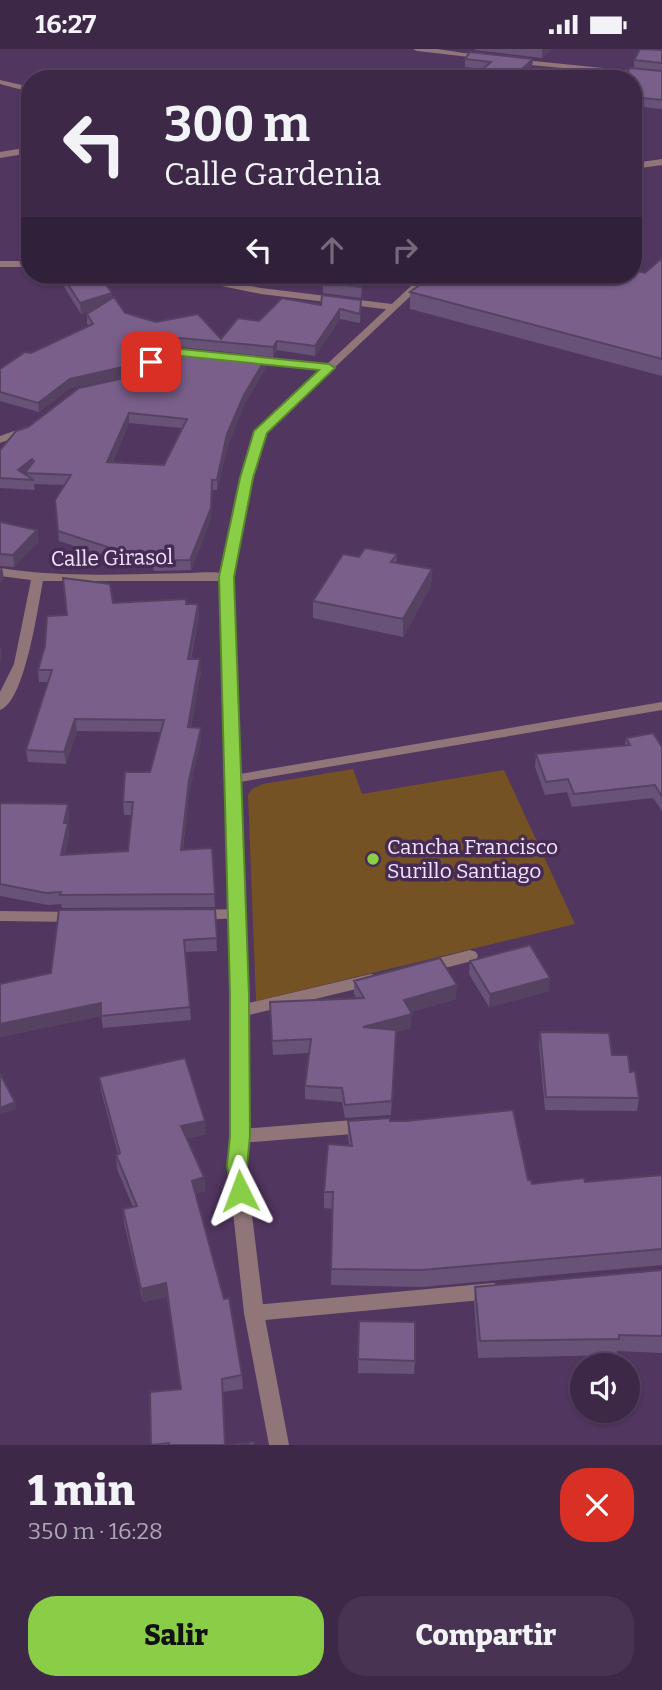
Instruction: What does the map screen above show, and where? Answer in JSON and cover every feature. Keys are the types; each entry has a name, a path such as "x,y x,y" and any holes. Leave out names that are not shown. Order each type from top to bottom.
{"street":[{"path":"417,49 608,70"},
{"path":"642,74 662,76"},
{"path":"0,82 21,88"},
{"path":"0,155 21,152"},
{"path":"642,165 662,162"},
{"path":"0,264 21,264"},
{"path":"226,284 261,291 393,307"},
{"path":"279,1445 254,1313 237,1166 240,1136 240,1011 226,577 246,478 261,431 418,284"},
{"path":"114,384 142,378 151,362 181,353"},
{"path":"235,358 329,368"},
{"path":"0,440 23,433 33,425"},
{"name":"Calle Girasol","path":"0,572 37,579 172,575 226,577"},
{"path":"0,706 21,664 37,579"},
{"path":"234,779 662,706"},
{"path":"182,916 236,913"},
{"path":"0,916 92,917"},
{"path":"240,1011 470,956"},
{"path":"240,1136 389,1125"},
{"path":"254,1313 513,1289"}],"shaded area":[{"path":"353,769 362,794 504,770 575,924 256,1001 248,795 252,789 263,784"}],"building":[{"path":"640,49 662,50 662,63 634,60"},
{"path":"470,52 533,59 521,70 482,70 491,62 465,59"},
{"path":"630,68 662,71 662,100 642,98 642,70 629,70"},
{"path":"662,258 662,359 410,292 421,284 642,284 642,272 645,273"},
{"path":"68,284 106,284 112,293 80,303"},
{"path":"338,284 361,284 361,287"},
{"path":"322,295 361,300 360,314 340,309 315,346 277,341 273,347 180,338 146,348 136,364 70,379 38,403 0,392 0,369 25,352 31,353 93,324 87,314 114,297 125,313 156,322 198,314 221,339 238,318 259,321 282,298 321,305"},
{"path":"181,349 266,358 244,395 227,434 217,480 212,480 211,508 190,560 154,561 152,553 120,551 58,531 55,500 71,475 25,473 34,461 32,459 18,470 34,480 0,478 0,450 16,431 28,427 79,388 146,373 156,357","holes":["129,413 187,419 164,465 107,462"]},
{"path":"0,522 37,530 13,555 0,554"},
{"path":"365,548 397,554 391,562 432,569 403,619 313,601 343,554 359,557"},
{"path":"63,578 110,584 113,603 186,599 186,604 198,604 188,659 200,659 188,727 201,728 189,780 181,850 212,848 215,894 60,895 61,892 46,893 0,884 0,803 68,804 64,823 68,823 61,855 128,851 133,802 123,802 125,772 150,772 164,720 75,719 64,752 26,750 52,670 38,670 45,646 47,616 67,615"},
{"path":"653,733 662,747 662,797 655,785 574,794 568,779 546,782 536,754 630,745 626,738"},
{"path":"215,909 217,938 184,940 190,1007 101,1016 101,1003 0,1024 0,984 51,973 59,910"},
{"path":"530,945 550,978 490,994 470,961"},
{"path":"440,958 457,985 404,1000 412,1014 363,1027 396,1030 392,1101 345,1105 342,1088 305,1086 311,1039 272,1041 270,1002 364,998 354,981"},
{"path":"540,1032 609,1033 612,1055 628,1055 630,1072 635,1071 639,1098 546,1097"},
{"path":"185,1058 205,1121 181,1126 204,1177 192,1181 224,1299 229,1298 242,1375 222,1379 225,1445 151,1445 150,1392 181,1389 166,1283 141,1289 123,1209 137,1206 116,1155 120,1153 99,1077"},
{"path":"0,1074 15,1102 0,1108"},
{"path":"513,1110 528,1180 531,1180 532,1184 584,1178 585,1182 662,1175 662,1249 422,1270 331,1269 333,1192 324,1192 328,1144 352,1146 348,1121 390,1118 390,1121 406,1121"},
{"path":"662,1270 662,1336 619,1335 619,1339 480,1341 475,1287"},
{"path":"359,1321 415,1322 415,1361 358,1359"}],"place":[{"name":"Cancha Francisco Surillo Santiago","path":"373,859"}],"route":[{"path":"151,362 181,353 329,368 261,431 246,478 226,577 239,995 240,1136 237,1166 240,1191"}]}
